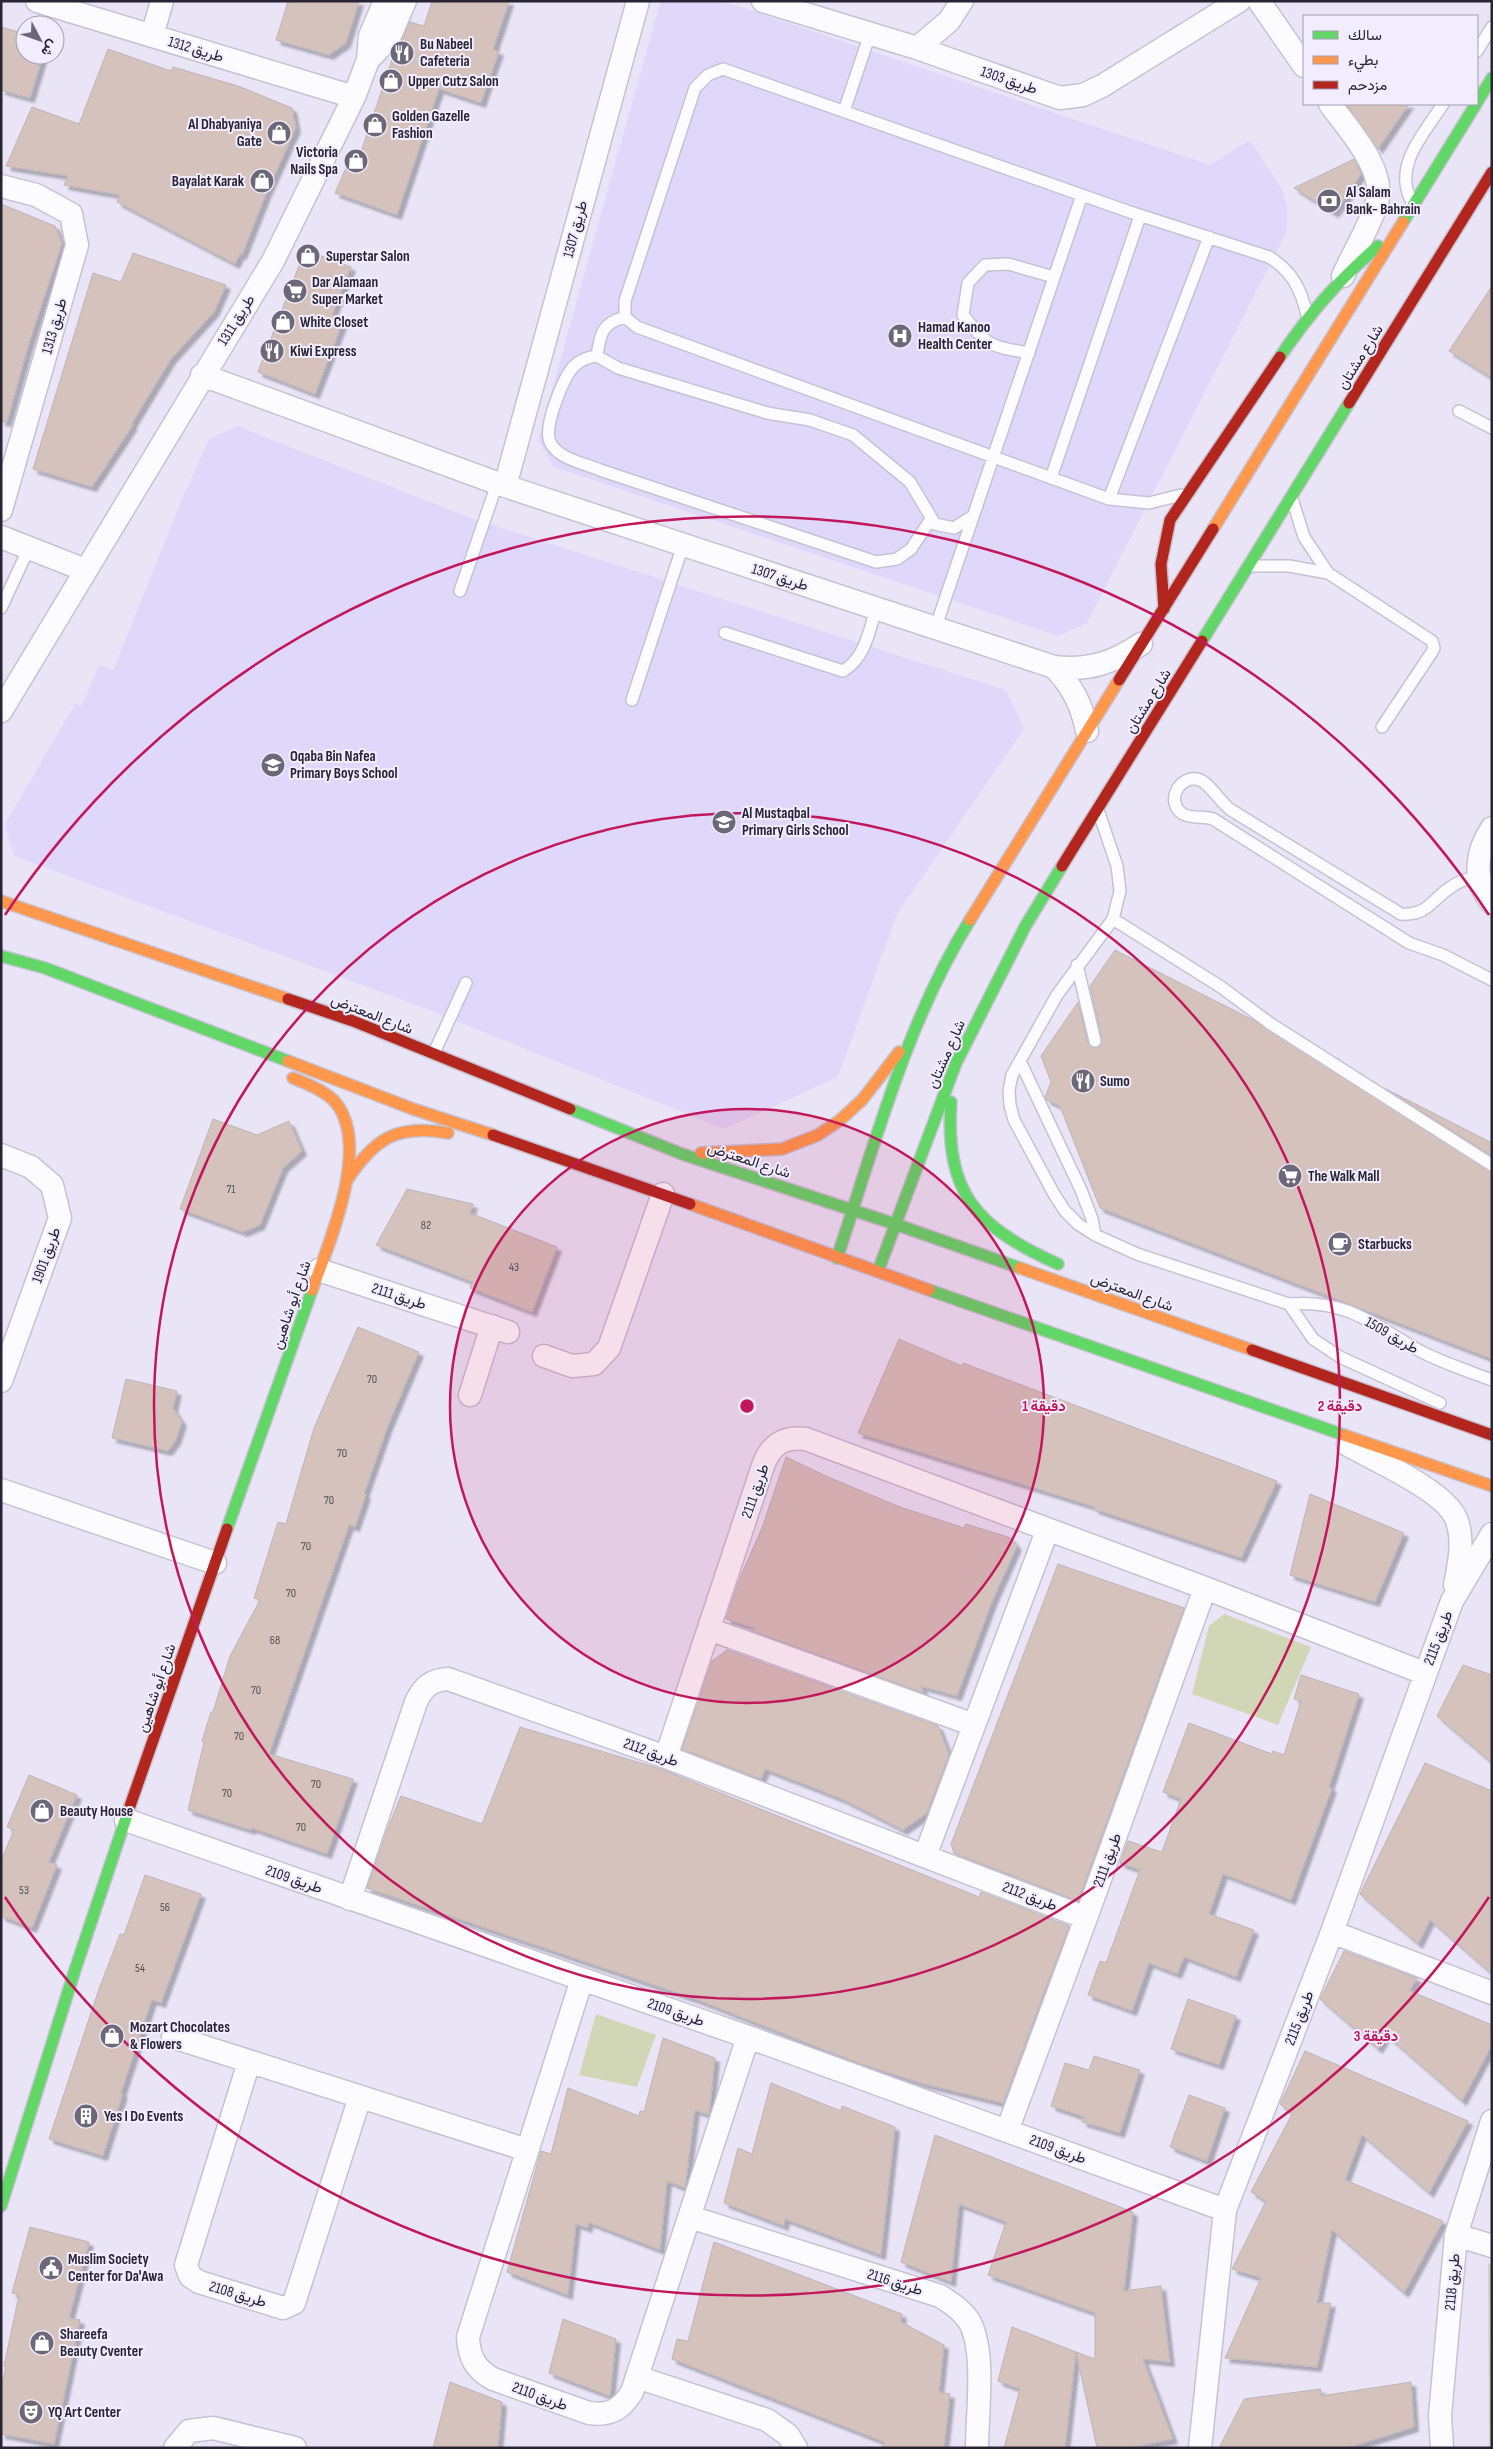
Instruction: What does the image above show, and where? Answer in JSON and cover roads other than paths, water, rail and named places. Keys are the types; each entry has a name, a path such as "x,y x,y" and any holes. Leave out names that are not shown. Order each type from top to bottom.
{"street":[{"name":"طريق 1312","path":"38,1 354,97"},
{"path":"152,36 162,1"},
{"name":"طريق 1311","path":"1,711 202,374 273,261 354,97 368,60 370,36 385,1"},
{"name":"طريق 1311","path":"368,60 389,38 405,1"},
{"name":"طريق 1307","path":"501,485 638,1"},
{"name":"طريق 1303","path":"763,1 917,48 1060,98 1083,95 1239,1"},
{"path":"917,48 949,21 962,1"},
{"path":"1259,1 1303,65"},
{"path":"1478,100 1492,78"},
{"path":"1331,105 1373,165 1379,183 1378,201 1343,277"},
{"path":"837,1258 855,1210 880,1126 910,1040 958,940 1475,105"},
{"name":"شارع مشتان","path":"878,1271 956,1064 1026,924 1098,811 1492,172"},
{"name":"طريق 1313","path":"1,186 36,195 72,214 78,245 1,510"},
{"path":"1164,609 1160,578 1161,549 1170,520 1307,317 1343,277 1397,231"},
{"name":"طريق 1307","path":"202,374 501,485 1054,667 1091,668 1109,663 1141,644"},
{"path":"1,537 85,570"},
{"path":"1054,667 1073,689 1084,716 1087,731"},
{"path":"1492,828 1485,838 1479,856 1477,876 1485,894 1492,903"},
{"name":"شارع المعترض","path":"1,901 353,1021 682,1154 855,1210 1492,1433"},
{"path":"1,956 45,968 413,1109 538,1150 837,1258 1492,1486"},
{"path":"164,1014 202,1037 255,1061"},
{"path":"682,1154 782,1149 818,1135 839,1121 862,1100 892,1060 910,1040"},
{"path":"956,1064 948,1122 948,1141 957,1178 965,1195 979,1215 996,1231 1031,1253 1068,1268"},
{"name":"شارع أبو شاهين","path":"282,1073 308,1085 336,1103 348,1126 346,1181"},
{"name":"شارع أبو شاهين","path":"1,2206 45,2059 126,1820 319,1270 346,1181 360,1158 382,1137 406,1129 429,1128 538,1150"},
{"name":"طريق 1901","path":"1,1155 31,1167 52,1185 60,1218 1,1381"},
{"path":"544,1356 572,1366 594,1364 609,1348 663,1194"},
{"name":"طريق 2111","path":"319,1270 500,1329 470,1395"},
{"path":"1123,1292 1141,1302 1160,1318"},
{"name":"طريق 2115","path":"1308,1422 1428,1488 1450,1508 1457,1518 1460,1530 1459,1562 1452,1601"},
{"name":"طريق 2111","path":"666,1757 764,1463 775,1445 795,1438 806,1439 1205,1588 1424,1673"},
{"path":"1,1490 216,1563"},
{"path":"925,1856 1047,1530"},
{"name":"طريق 2115","path":"1200,2448 1225,2210 1332,1932 1424,1673 1452,1601 1492,1534"},
{"name":"طريق 2111","path":"1007,2131 1205,1588"},
{"path":"709,1629 974,1725"},
{"name":"طريق 2112","path":"350,1899 416,1702 428,1684 438,1680 459,1682 666,1757 1086,1918"},
{"name":"طريق 2109","path":"126,1820 748,2037 1225,2210"},
{"path":"1332,1932 1492,1994"},
{"name":"طريق 2110","path":"582,1979 468,2337 469,2350 473,2362 482,2372 493,2379 588,2413 602,2415 614,2411 625,2403 637,2378 748,2037"},
{"path":"172,2037 528,2150"},
{"name":"طريق 2108","path":"249,2062 186,2265 190,2276 200,2282 283,2308 294,2303 360,2097"},
{"name":"طريق 2118","path":"1442,2448 1440,2416 1456,2235 1492,2121"},
{"name":"طريق 2116","path":"690,2217 940,2296 956,2306 968,2320 976,2337 979,2356 977,2448"},
{"path":"1456,2235 1492,2246"},
{"path":"637,2378 767,2420 788,2435 796,2448"},
{"path":"174,2448 189,2431 213,2428 295,2448"}],"lane":[{"path":"1478,49 1492,27"},
{"path":"844,111 870,34"},
{"path":"624,317 625,301 695,88 708,75 723,69 1140,216 1269,257 1281,265 1295,280 1303,297 1307,317"},
{"path":"1414,205 1405,181 1406,168 1410,156 1442,105"},
{"path":"935,629 1082,195"},
{"path":"1051,478 1140,216"},
{"path":"1109,498 1209,237"},
{"path":"1028,353 992,346 978,334 963,315 968,283 985,265 1008,264 1054,277"},
{"path":"597,356 604,327 612,320 624,317"},
{"path":"624,317 637,327 993,458 1109,498 1149,503 1187,493"},
{"path":"931,520 911,549 898,559 876,562 600,470 558,453 550,442 548,429 564,380 574,366 586,358 597,356 618,368 767,413 810,420 853,435 910,482 931,520 943,527 954,528 973,516"},
{"path":"1459,411 1492,428"},
{"path":"460,591 501,485"},
{"path":"1292,496 1296,517 1304,537 1328,574"},
{"path":"632,700 683,545"},
{"path":"1,608 29,548"},
{"path":"1248,566 1289,566 1328,574 1432,641 1434,644 1432,652 1382,727"},
{"path":"724,633 844,671 855,664 862,650 876,609"},
{"path":"1477,876 1452,887 1422,912 1412,915 1401,914 1231,810 1221,803 1210,787 1200,780 1188,779 1179,786 1174,796 1176,806 1183,814 1213,819 1409,943 1444,955 1492,980"},
{"path":"1098,811 1117,866 1120,891 1113,919 1221,987 1271,1024 1492,1166"},
{"name":"طريق 1509","path":"1113,919 1077,965 1042,1020 1012,1074 1009,1090 1014,1120 1065,1211 1078,1224 1095,1235 1137,1254 1289,1304 1308,1303 1326,1305 1366,1318 1421,1352 1492,1380"},
{"path":"1077,965 1095,1041"},
{"path":"434,1053 466,983"},
{"path":"1020,1061 1081,1190 1092,1220 1095,1235"},
{"path":"1289,1304 1313,1339 1340,1357 1447,1407 1492,1433"}],"place":[{"name":"Bu Nabeel Cafeteria","path":"402,53"},
{"name":"Upper Cutz Salon","path":"391,81"},
{"name":"Golden Gazelle Fashion","path":"375,125"},
{"name":"Al Dhabyaniya Gate","path":"279,133"},
{"name":"Victoria Nails Spa","path":"356,161"},
{"name":"Bayalat Karak","path":"262,181"},
{"name":"Al Salam Bank- Bahrain","path":"1329,201"},
{"name":"Superstar Salon","path":"308,256"},
{"name":"Dar Alamaan Super Market","path":"295,291"},
{"name":"White Closet","path":"283,322"},
{"name":"Hamad Kanoo Health Center","path":"900,336"},
{"name":"Kiwi Express","path":"272,351"},
{"name":"Oqaba Bin Nafea Primary Boys School","path":"273,765"},
{"name":"Al Mustaqbal Primary Girls School","path":"724,822"},
{"name":"Sumo","path":"1083,1081"},
{"name":"The Walk Mall","path":"1290,1176"},
{"name":"Starbucks","path":"1340,1244"},
{"name":"Beauty House","path":"42,1811"},
{"name":"Mozart Chocolates & Flowers","path":"112,2036"},
{"name":"Yes I Do Events","path":"86,2116"},
{"name":"Muslim Society Center for Da'Awa","path":"51,2268"},
{"name":"Shareefa Beauty Cventer","path":"42,2343"},
{"name":"YQ Art Center","path":"31,2412"}]}
